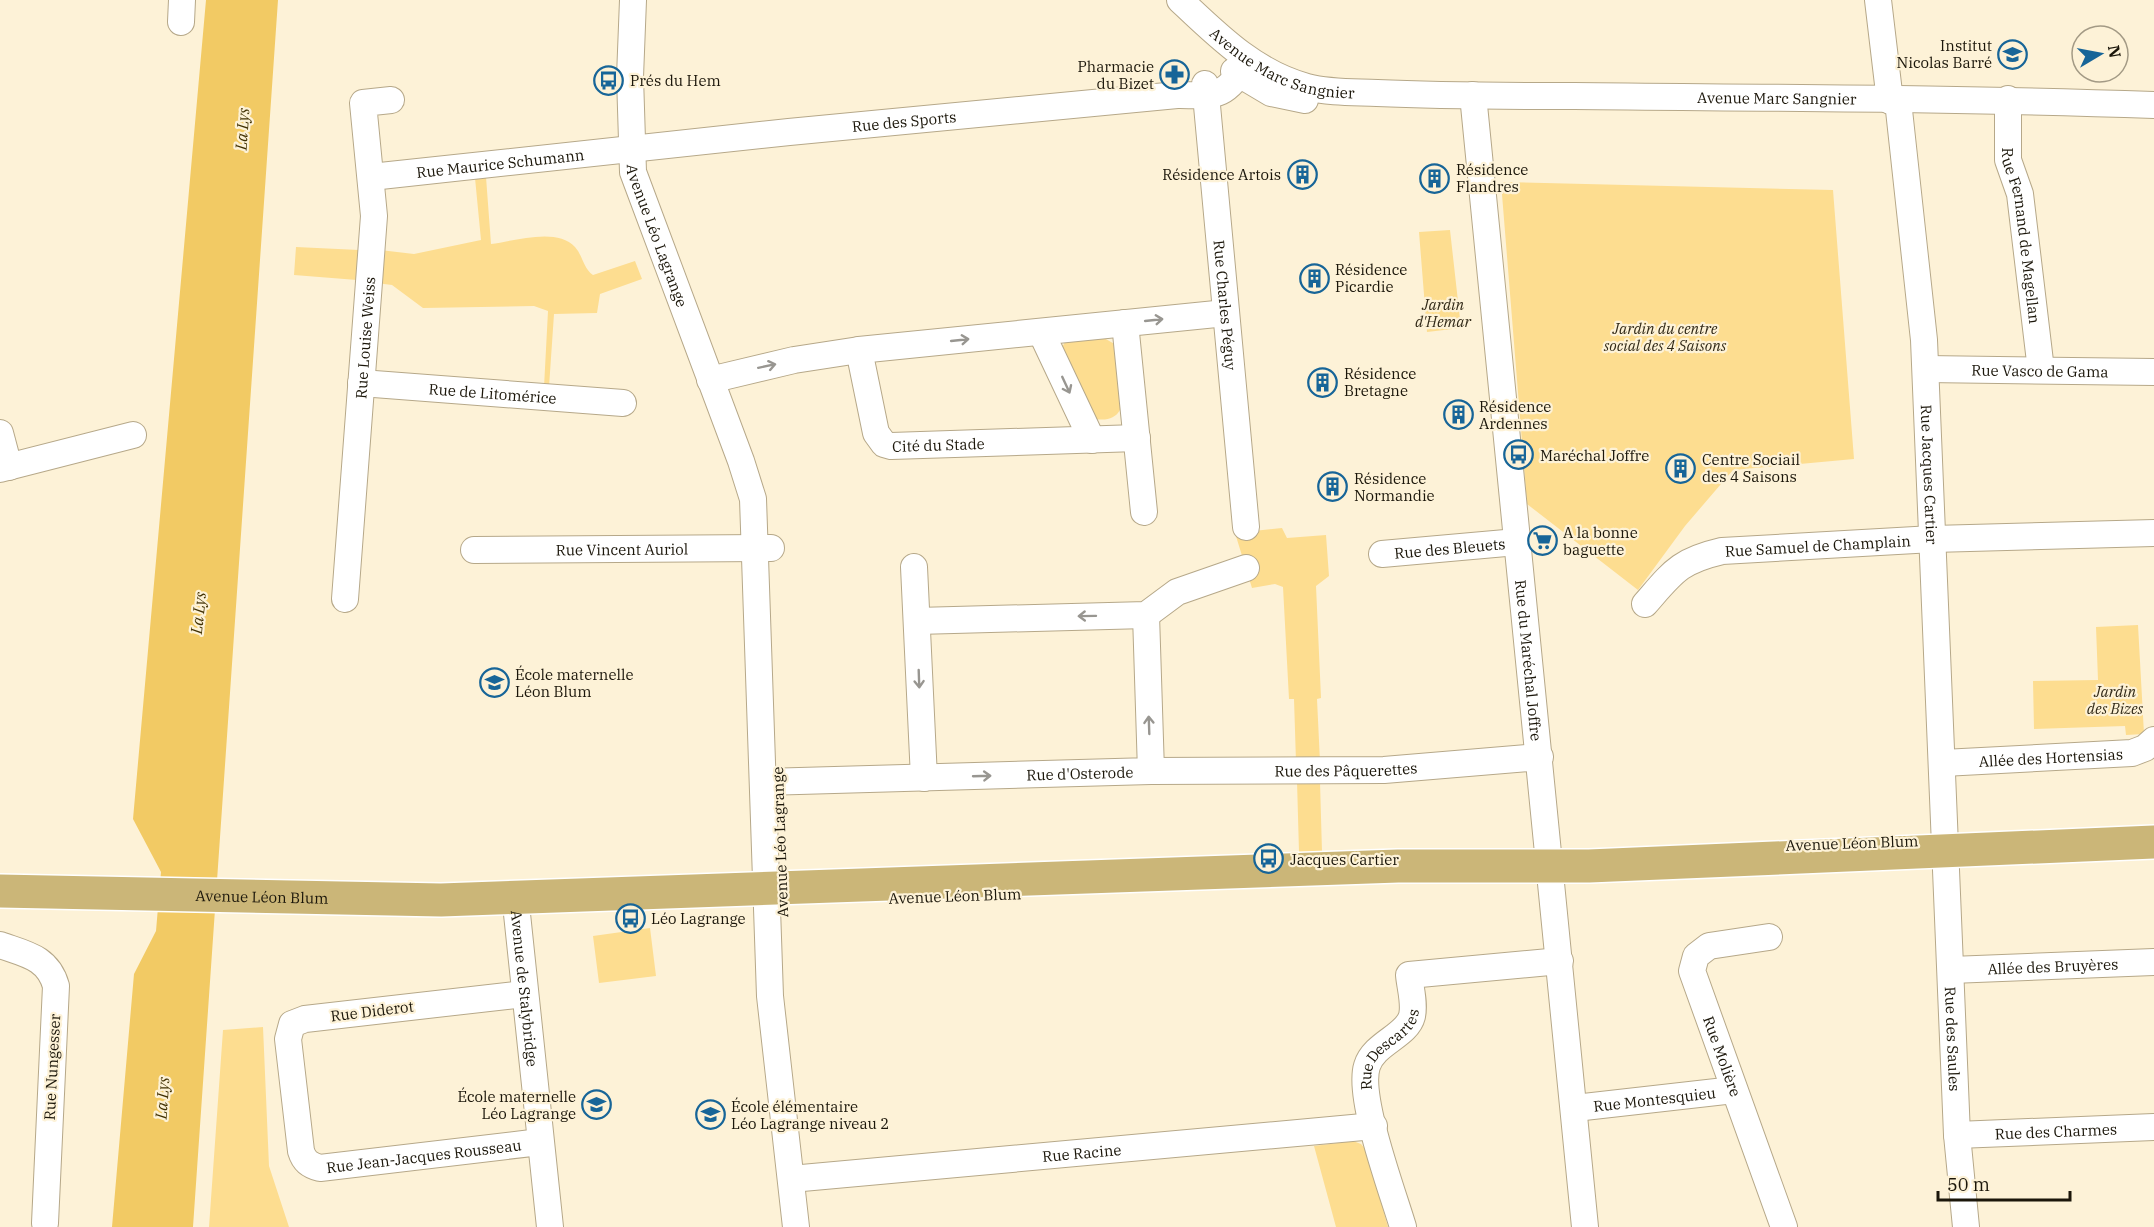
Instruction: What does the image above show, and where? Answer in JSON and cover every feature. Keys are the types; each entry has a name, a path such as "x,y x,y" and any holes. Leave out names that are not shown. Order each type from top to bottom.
{"main road":[{"name":"Avenue Léon Blum","path":"1946,845 2154,829"},
{"name":"Avenue Léon Blum","path":"0,891 515,901 550,909 774,895 1392,866 1468,867 1551,864 1579,856 1598,854 2154,842"}],"street":[{"name":"Avenue Léo Lagrange","path":"633,0 631,150 637,184 741,461 764,548 774,895 772,1028 798,1179 812,1227"},
{"name":"Avenue Marc Sangnier","path":"1161,0 1202,45 1238,63"},
{"name":"Avenue Marc Sangnier","path":"1179,0 1238,63 1271,93 1294,99 1400,94 1894,101 2008,99 2154,105"},
{"name":"Rue Jacques Cartier","path":"1878,0 1894,101 1923,321 1946,845"},
{"path":"1206,90 1222,93 1238,63"},
{"name":"Rue des Sports","path":"631,150 801,131 1177,96 1206,90"},
{"name":"Rue Charles Péguy","path":"1206,90 1246,527"},
{"name":"Rue du Maréchal Joffre","path":"1473,95 1575,1108 1584,1227"},
{"name":"Rue Fernand de Magellan","path":"2008,99 2008,160 2020,194 2041,370"},
{"name":"Rue Louise Weiss","path":"345,599 374,216 363,103 391,100"},
{"name":"Rue Maurice Schumann","path":"371,177 631,150"},
{"path":"710,380 794,360 859,350 1226,312"},
{"path":"1125,323 1144,512"},
{"path":"1041,332 1092,440"},
{"name":"Cité du Stade","path":"859,350 876,434 884,444 891,446 1137,438"},
{"name":"Rue Vasco de Gama","path":"1926,369 2154,372"},
{"name":"Rue de Litomérice","path":"362,383 623,403"},
{"path":"0,433 4,468 133,435"},
{"name":"Rue Samuel de Champlain","path":"1646,604 1673,572 1692,558 1722,551 1933,540 2154,533"},
{"name":"Rue des Bleuets","path":"1382,554 1517,542"},
{"name":"Rue Vincent Auriol","path":"474,550 764,548"},
{"path":"914,567 924,778"},
{"path":"917,621 1146,615 1177,592 1246,568"},
{"name":"Rue d'Osterode","path":"771,781 1151,771 1146,615"},
{"name":"Allée des Hortensias","path":"1943,763 2132,753 2145,748 2154,740"},
{"name":"Rue des Pâquerettes","path":"1151,771 1384,770 1540,757"},
{"name":"Rue des Saules","path":"1946,845 1957,1135 1966,1227"},
{"name":"Avenue de Stalybridge","path":"515,901 550,1227"},
{"name":"Rue Molière","path":"1768,938 1709,946 1701,951 1693,961 1695,981 1784,1227"},
{"name":"Rue Nungesser","path":"0,945 44,962 56,986 45,1223"},
{"name":"Rue Descartes","path":"1403,1227 1374,1126 1366,1088 1366,1068 1374,1053 1409,1023 1412,1009 1409,975 1560,961"},
{"name":"Allée des Bruyères","path":"1951,970 2154,962"},
{"name":"Rue Diderot","path":"294,1095 288,1039 292,1024 297,1021 524,994"},
{"name":"Rue Montesquieu","path":"1575,1108 1734,1090"},
{"name":"Rue Jean-Jacques Rousseau","path":"294,1095 303,1157 307,1163 320,1168 540,1142"},
{"name":"Rue Racine","path":"798,1179 1374,1126"},
{"name":"Rue des Charmes","path":"1957,1135 2154,1127"},
{"name":"Avenue Léo Lagrange","path":"796,1227 798,1179"}],"green space":[{"path":"486,177 491,244 535,237 558,238 575,247 587,269 593,275 635,261 642,279 600,294 597,313 554,314 549,387 544,387 548,311 534,306 423,308 392,285 376,283 380,250 414,254 481,240 475,178"},
{"name":"Jardin du centre social des 4 Saisons","path":"1501,182 1833,190 1854,459 1733,470 1685,526 1638,590 1527,504"},
{"name":"Jardin d'Hemar","path":"1450,230 1461,328 1427,332 1419,232"},
{"path":"296,247 359,250 357,280 294,275"},
{"path":"1097,334 1118,346 1122,369 1124,394 1122,405 1117,414 1108,419 1095,419 1060,351 1065,342"},
{"path":"1282,528 1287,538 1326,535 1329,576 1316,586 1321,698 1317,699 1320,762 1296,762 1294,699 1289,699 1283,587 1275,584 1252,588 1235,533"},
{"name":"Jardin des Bizes","path":"2138,625 2144,734 2126,735 2125,726 2034,729 2033,681 2098,680 2096,627"},
{"path":"1297,781 1320,782 1322,852 1299,852"},
{"path":"650,928 656,976 599,983 593,936"},
{"path":"263,1027 269,1166 289,1227 209,1227 223,1030"},
{"path":"1353,1141 1361,1144 1367,1151 1388,1227 1336,1227 1314,1146"}],"water":[{"name":"La Lys","path":"206,0 278,0 193,1227 112,1227 134,974 156,931 161,872 133,819"}],"place":[{"name":"Institut Nicolas Barré","path":"2013,54"},
{"name":"Pharmacie du Bizet","path":"1175,75"},
{"name":"Prés du Hem","path":"609,80"},
{"name":"Résidence Artois","path":"1302,174"},
{"name":"Résidence Flandres","path":"1435,178"},
{"name":"Résidence Picardie","path":"1314,278"},
{"name":"Résidence Bretagne","path":"1323,382"},
{"name":"Résidence Ardennes","path":"1458,415"},
{"name":"Maréchal Joffre","path":"1519,455"},
{"name":"Centre Sociail des 4 Saisons","path":"1681,468"},
{"name":"Résidence Normandie","path":"1333,487"},
{"name":"A la bonne baguette","path":"1542,541"},
{"name":"École maternelle Léon Blum","path":"494,683"},
{"name":"Jacques Cartier","path":"1269,859"},
{"name":"Léo Lagrange","path":"630,918"},
{"name":"École maternelle Léo Lagrange","path":"597,1105"},
{"name":"École élémentaire Léo Lagrange niveau 2","path":"710,1115"}]}
